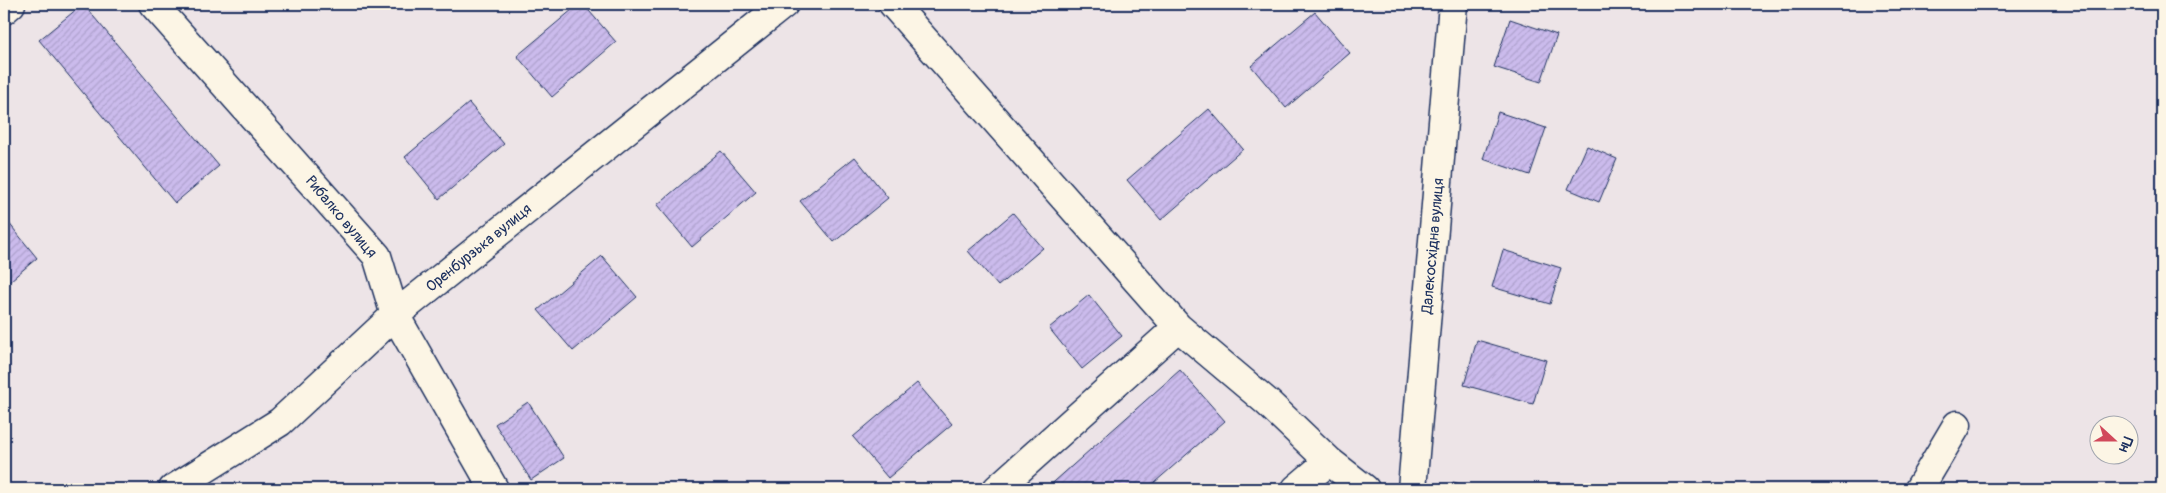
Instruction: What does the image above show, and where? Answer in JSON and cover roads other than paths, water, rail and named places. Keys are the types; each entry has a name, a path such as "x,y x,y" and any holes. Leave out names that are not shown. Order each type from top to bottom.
{"street":[{"path":"4,10 11,4"},
{"name":"Рибалко вулиця","path":"153,4 377,256 395,315 494,489"},
{"name":"Оренбурзька вулиця","path":"173,489 280,422 395,315 784,4"},
{"path":"893,4 1178,327 1267,402 1329,461 1365,489"},
{"name":"Далекосхідна вулиця","path":"1412,489 1453,4"},
{"path":"997,489 1178,327"},
{"path":"1919,489 1957,425"},
{"path":"1296,489 1329,461"}]}
